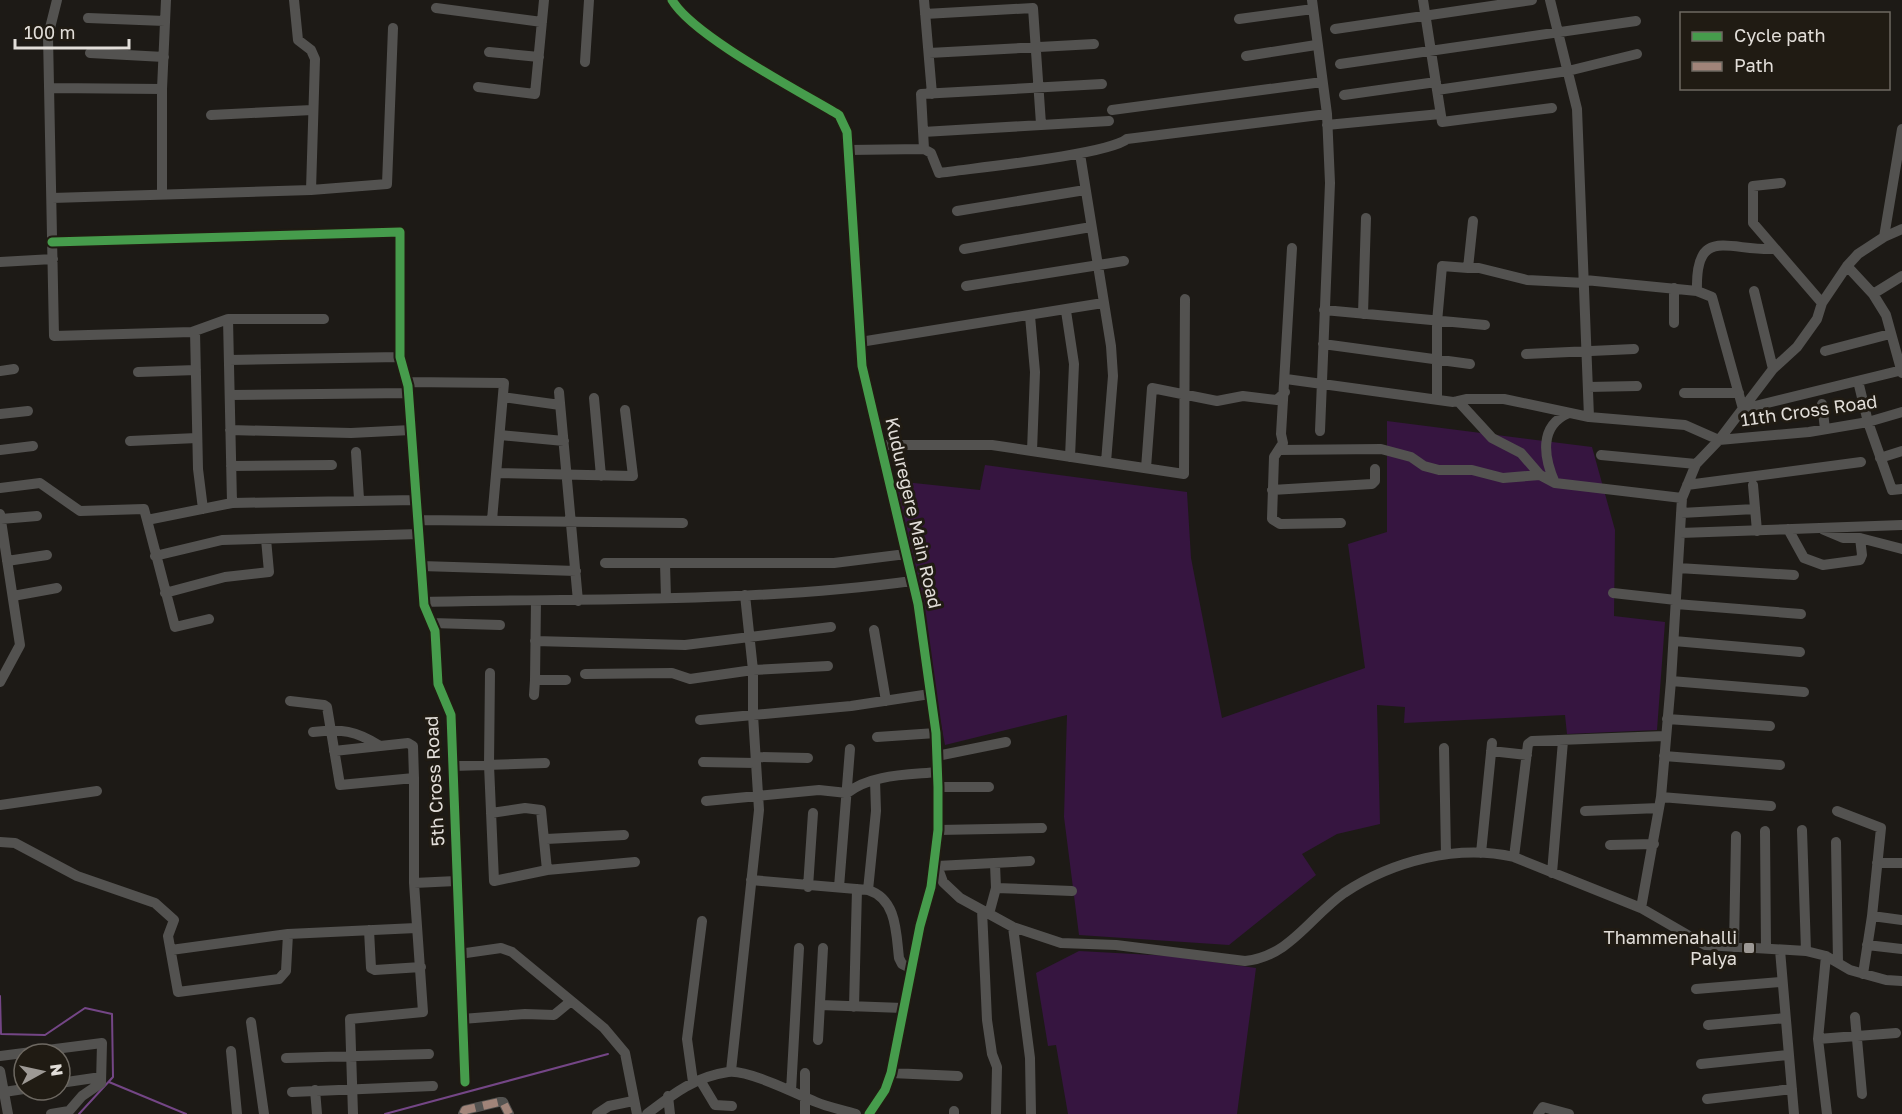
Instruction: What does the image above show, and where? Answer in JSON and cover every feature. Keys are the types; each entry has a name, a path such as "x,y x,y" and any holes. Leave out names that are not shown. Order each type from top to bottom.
{"street":[{"path":"57,0 48,36 54,336 131,336 195,331 228,319 324,319"},
{"path":"162,195 162,89 166,0"},
{"path":"294,0 298,40 311,50 315,59 311,190"},
{"path":"478,87 535,94 544,0"},
{"path":"585,62 589,0"},
{"name":"Kuduregere Main Road","path":"672,0 678,9 709,36 838,115 847,132 861,366 912,581 936,734 939,787 936,863 931,887 903,1008 891,1073 885,1090 869,1114"},
{"path":"924,0 932,94"},
{"path":"1423,0 1442,122 1552,108"},
{"path":"1335,29 1532,0"},
{"path":"1550,0 1577,109 1589,417"},
{"path":"1239,19 1312,4 1327,120 1330,183 1320,430"},
{"path":"436,8 542,22"},
{"path":"925,14 1033,8 1041,124"},
{"path":"88,18 165,21"},
{"path":"1340,64 1636,21"},
{"path":"52,198 311,190 387,184 393,28"},
{"path":"929,53 1094,44"},
{"path":"1246,56 1316,45"},
{"path":"489,52 539,57"},
{"path":"90,53 164,57"},
{"path":"1344,95 1568,70 1637,54"},
{"path":"923,132 1041,124 1323,82"},
{"path":"924,149 921,94 1102,84"},
{"path":"50,88 162,89"},
{"path":"211,115 312,110"},
{"path":"848,150 924,149 931,153 939,173 1080,154 1119,145 1127,139 1327,120 1440,114"},
{"path":"1884,237 1902,129"},
{"path":"1080,154 1113,376 1106,462"},
{"path":"1781,183 1757,185 1751,189 1753,223 1822,303"},
{"path":"957,211 1085,190"},
{"path":"1363,314 1366,218"},
{"path":"1468,268 1473,221"},
{"path":"964,249 1090,227"},
{"path":"1641,908 1660,802 1674,641 1682,498 1696,464 1719,440 1773,369 1797,347 1816,319 1822,303 1847,266 1858,254 1884,237 1902,229"},
{"name":"5th Cross Road","path":"52,242 400,232 400,357 408,388 424,602 435,631 438,684 451,715 465,1082"},
{"path":"1697,291 1697,263 1704,250 1714,246 1748,250 1774,249"},
{"path":"1292,248 1281,434 1283,443 1274,457 1272,519 1276,524 1341,523"},
{"path":"0,262 53,259"},
{"path":"966,286 1124,261"},
{"path":"1437,398 1437,322 1442,266 1479,268 1527,280 1585,281 1697,291 1713,300 1743,409"},
{"path":"1743,409 1858,381 1901,366 1886,315 1873,294 1847,266"},
{"path":"1873,294 1902,276"},
{"path":"1674,288 1674,323"},
{"path":"1754,291 1773,369"},
{"path":"880,445 992,446 1184,474 1185,299"},
{"path":"860,342 1066,311 1103,303"},
{"path":"1324,309 1485,326"},
{"path":"1066,311 1074,364 1070,457"},
{"path":"1030,316 1035,372 1032,452"},
{"path":"228,319 232,503"},
{"path":"195,331 197,438 203,509"},
{"path":"1825,351 1890,334"},
{"path":"1323,344 1470,364"},
{"path":"1526,354 1634,349"},
{"path":"229,360 400,357"},
{"path":"0,371 14,369"},
{"path":"138,372 196,369"},
{"path":"1286,379 1458,401 1504,399 1589,417 1685,425 1719,440"},
{"path":"1858,381 1868,422 1892,490 1902,489"},
{"path":"230,396 504,382 492,520"},
{"path":"1588,387 1637,386"},
{"path":"1146,468 1152,388 1217,401 1243,396 1277,400 1285,392"},
{"path":"559,392 578,601"},
{"path":"1684,393 1739,393"},
{"path":"503,397 560,405"},
{"path":"594,398 601,476"},
{"path":"1458,401 1492,438 1521,453 1540,475 1556,483 1682,498"},
{"path":"1822,404 1826,429"},
{"path":"497,473 633,476 625,410"},
{"path":"0,414 27,411"},
{"name":"11th Cross Road","path":"1719,440 1826,429 1868,422 1902,412"},
{"path":"1556,483 1547,458 1546,438 1555,420 1569,413"},
{"path":"230,430 351,433 411,430"},
{"path":"500,435 564,441"},
{"path":"130,441 197,438"},
{"path":"0,450 33,446"},
{"path":"1279,450 1380,448 1411,457 1424,466 1438,470 1472,470 1503,478 1540,475"},
{"path":"1880,458 1902,451"},
{"path":"356,452 359,499"},
{"path":"1601,455 1696,464"},
{"path":"1687,485 1861,462"},
{"path":"231,466 332,465"},
{"path":"1272,490 1372,484 1375,481 1375,469"},
{"path":"0,488 40,483 80,511 144,509 175,627 209,619"},
{"path":"1754,485 1757,531"},
{"path":"147,520 232,503 359,499 417,500"},
{"path":"1681,513 1755,509"},
{"path":"0,682 20,645 1,520 37,516"},
{"path":"418,520 682,523"},
{"path":"1680,533 1902,525"},
{"path":"1820,528 1843,538 1860,538 1902,549"},
{"path":"1788,529 1804,558 1823,565 1860,560 1862,555 1860,538"},
{"path":"155,556 222,540 419,534"},
{"path":"165,593 225,577 269,572 267,539"},
{"path":"605,563 834,563 906,554"},
{"path":"7,561 47,555"},
{"path":"665,563 666,598"},
{"path":"421,566 576,571"},
{"path":"1678,568 1794,575"},
{"path":"424,602 578,601 745,595 846,590 912,581"},
{"path":"13,596 57,588"},
{"path":"1613,593 1676,602 1802,614"},
{"path":"731,1071 758,829 759,795 753,715 753,670 745,595"},
{"path":"534,695 536,601"},
{"path":"432,624 500,625"},
{"path":"535,641 686,645 831,627"},
{"path":"874,630 886,701"},
{"path":"1674,641 1800,652"},
{"path":"585,674 672,673 690,679 753,670 828,666"},
{"path":"490,673 489,765 494,881 547,870 634,862"},
{"path":"534,680 566,680"},
{"path":"1671,681 1804,692"},
{"path":"700,720 886,701 930,694"},
{"path":"290,701 324,705 330,717 340,785 414,778"},
{"path":"1667,719 1770,726"},
{"path":"313,732 331,730 360,733 380,746"},
{"path":"877,737 936,734"},
{"path":"1514,857 1528,744 1532,741 1665,736"},
{"path":"1552,873 1563,741"},
{"path":"334,751 405,742 413,746 414,883 423,1012 352,1017 348,1022 352,1113"},
{"path":"937,756 1006,742"},
{"path":"1481,853 1491,747 1527,755"},
{"path":"1444,748 1446,855"},
{"path":"839,887 850,749"},
{"path":"1664,756 1780,765"},
{"path":"703,762 808,758"},
{"path":"453,766 545,763"},
{"path":"706,801 819,790 847,793 855,786 875,780 938,772"},
{"path":"854,1007 863,889 876,812 875,780"},
{"path":"939,787 989,787"},
{"path":"0,805 97,791"},
{"path":"1585,812 1660,802 1771,806"},
{"path":"491,813 525,808 541,810 546,839 547,870"},
{"path":"1837,811 1881,828 1872,916 1863,974"},
{"path":"808,886 813,813"},
{"path":"938,830 1042,828"},
{"path":"1802,830 1806,951"},
{"path":"1765,831 1766,949"},
{"path":"546,839 624,835"},
{"path":"1734,947 1736,836"},
{"path":"0,842 15,843 77,876 155,903 174,920 168,936 178,992 279,979 286,971 288,934"},
{"path":"1836,842 1838,963"},
{"path":"1610,845 1654,844"},
{"path":"1030,861 995,864 936,863 943,882 960,898 1013,927 1061,943 1116,945 1245,961 1263,960 1282,949 1344,894 1389,869 1446,855 1481,853 1514,857 1641,908 1705,945 1806,951 1826,956 1863,974 1886,981 1902,981"},
{"path":"1877,862 1902,863"},
{"path":"995,864 996,888 986,912 987,1020 992,1054 997,1067 996,1114"},
{"path":"751,880 863,889 880,893 891,908 899,958 902,964 912,969"},
{"path":"414,883 456,881"},
{"path":"996,888 1072,891"},
{"path":"1872,916 1902,920"},
{"path":"702,921 687,1039 697,1081 715,1106 732,1106"},
{"path":"1013,927 1030,1058 1031,1114"},
{"path":"171,950 288,934 416,928"},
{"path":"369,930 371,968 375,970 421,967"},
{"path":"1867,945 1902,948"},
{"path":"459,954 501,948 512,952 604,1028 625,1053 637,1114"},
{"path":"790,1091 799,948"},
{"path":"818,1041 823,948"},
{"path":"1780,950 1787,1055 1794,1114"},
{"path":"1826,956 1818,1039 1827,1114"},
{"path":"1696,989 1781,982"},
{"path":"462,1019 525,1014 554,1015 571,1001"},
{"path":"820,1005 903,1008"},
{"path":"1856,1017 1862,1094"},
{"path":"1708,1025 1785,1018"},
{"path":"251,1022 264,1114"},
{"path":"1818,1039 1896,1032"},
{"path":"0,1056 102,1043 101,1083 81,1096 69,1111 51,1114"},
{"path":"231,1051 237,1114"},
{"path":"286,1058 429,1054"},
{"path":"1701,1064 1787,1055"},
{"path":"647,1114 668,1096 697,1081 731,1071 761,1078 805,1096 818,1108 856,1114"},
{"path":"805,1114 806,1073"},
{"path":"891,1073 958,1076"},
{"path":"0,1077 8,1114"},
{"path":"72,1081 101,1077"},
{"path":"292,1092 433,1086"},
{"path":"1707,1099 1792,1089"},
{"path":"315,1090 316,1114"},
{"path":"4,1092 12,1091"},
{"path":"668,1096 670,1114"},
{"path":"597,1114 609,1106 633,1101"},
{"path":"463,1114 465,1110 503,1102 509,1114"},
{"path":"1538,1114 1543,1107 1569,1114"}],"shaded area":[{"path":"1387,421 1592,447 1615,530 1614,616 1665,622 1657,730 1567,734 1565,715 1404,723 1405,707 1377,705 1380,824 1337,834 1302,854 1316,875 1229,945 1079,935 1064,817 1067,715 945,745 895,481 980,490 985,465 1187,492 1191,558 1222,718 1365,668 1348,544 1387,532"},
{"path":"1079,951 1171,956 1256,968 1237,1114 1068,1114 1056,1045 1048,1046 1036,973"}],"waterway":[{"path":"0,996 1,1034 45,1035 85,1008 112,1014 113,1077 79,1114"},
{"path":"385,1114 608,1054"},
{"path":"109,1082 186,1114"}],"marked path":[{"path":"463,1114 465,1110 499,1102 503,1102 509,1114"}],"cycle path":[{"path":"672,0 701,30 724,46 839,115 847,132 862,366 918,604 936,733 938,787 938,830 931,887 920,926 891,1073 885,1090 869,1114"},
{"path":"52,242 400,232 400,357 408,386 424,605 435,631 438,684 451,715 465,1082"}],"place":[{"name":"Thammenahalli Palya","path":"1749,948"}]}
